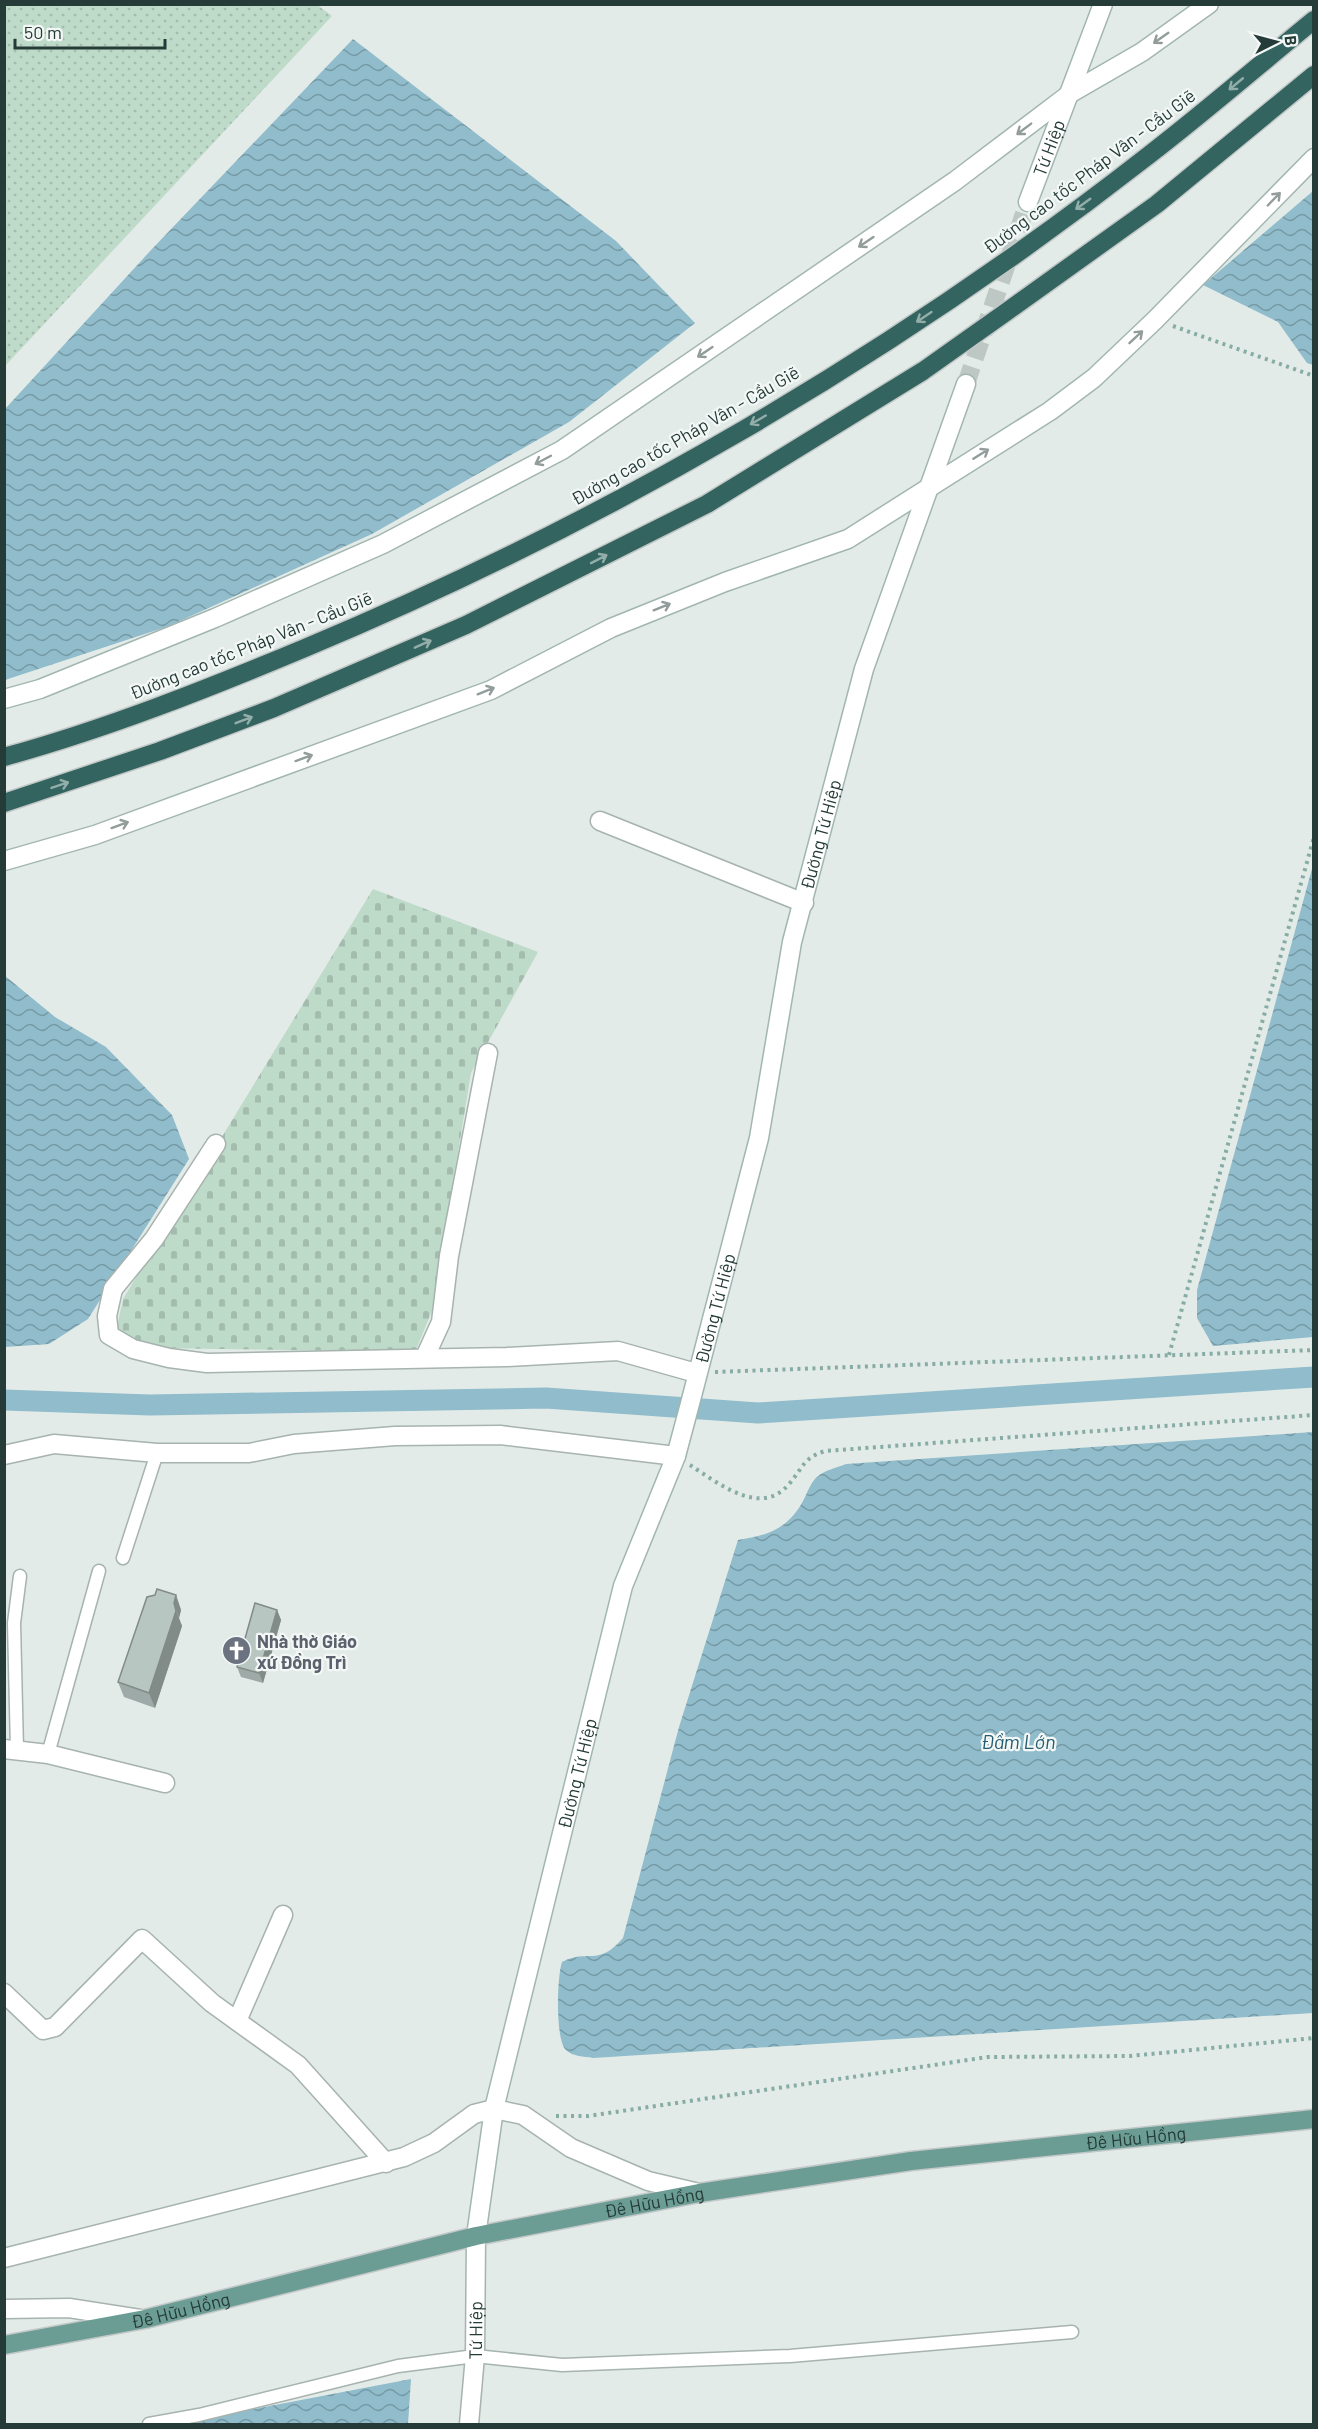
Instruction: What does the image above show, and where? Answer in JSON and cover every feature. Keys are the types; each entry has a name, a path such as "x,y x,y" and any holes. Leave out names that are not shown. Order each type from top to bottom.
{"highway":[{"name":"Đường cao tốc Pháp Vân - Cầu Giẽ","path":"4,757 150,709 381,616 518,552 666,474 806,392 974,283 1149,156 1314,20"},
{"path":"4,803 160,751 274,708 466,625 707,504 923,371 994,321 1157,204 1314,75"}],"main road":[{"name":"Đê Hữu Hồng","path":"4,2345 145,2319 476,2236 699,2193 911,2161 1314,2119"}],"street":[{"path":"1071,93 1103,4"},
{"path":"4,699 40,689 204,623 383,544 562,450 955,181 1071,93 1142,52 1209,4"},
{"name":"Tứ Hiệp","path":"1028,202 1071,93"},
{"path":"4,861 95,835 491,690 611,628 725,582 848,539 1050,411 1094,378 1155,320 1314,158"},
{"name":"Đường Tứ Hiệp","path":"476,2236 494,2109 623,1586 677,1449 692,1396 696,1373 759,1138 792,942 864,669 932,485 966,384"},
{"path":"600,821 804,903"},
{"path":"425,1357 441,1322 449,1256 488,1053"},
{"path":"216,1144 154,1239 113,1289 107,1316 109,1335 133,1349 169,1358 207,1363 507,1357 618,1351 696,1373"},
{"path":"4,1455 54,1444 157,1453 249,1453 294,1444 395,1436 500,1435 677,1449"},
{"path":"11,1750 48,1754 165,1783"},
{"path":"237,2021 283,1915"},
{"path":"4,1993 44,2030 55,2027 142,1939 212,2003 298,2065 386,2163"},
{"path":"4,2258 386,2163 434,2143 474,2114 494,2109 523,2115 571,2148 648,2181 699,2193"},
{"name":"Tứ Hiệp","path":"470,2424 475,2356 476,2236"},
{"path":"4,2309 69,2308 145,2319"}],"lane":[{"path":"123,1558 157,1453"},
{"path":"48,1754 99,1570"},
{"path":"11,1750 9,1624 20,1576"},
{"path":"149,2424 199,2415 398,2366 475,2356 562,2365 790,2356 1072,2332"}],"path":[{"path":"1155,320 1314,376"},
{"path":"1169,1355 1286,928 1314,837"},
{"path":"696,1373 1314,1350"},
{"path":"677,1449 727,1488 748,1497 765,1499 779,1494 810,1455 825,1451 1314,1415"},
{"path":"523,2115 588,2116 988,2057 1130,2056 1314,2038"}],"green space":[{"path":"316,4 332,16 5,366 5,5"},
{"path":"373,889 538,952 471,1073 432,1311 415,1352 149,1348 116,1331 123,1299"}],"water":[{"path":"353,39 616,241 695,323 569,422 372,534 169,626 5,680 5,409 152,249"},
{"path":"1313,191 1313,365 1307,363 1278,322 1203,285"},
{"path":"1313,865 1313,1337 1213,1346 1197,1318 1197,1290"},
{"path":"4,975 55,1017 106,1047 172,1115 189,1159 88,1319 49,1344 5,1347"},
{"name":"Đầm Lớn","path":"1313,1432 1313,2013 593,2058 575,2055 566,2050 562,2044 559,2021 558,1993 562,1962 571,1958 599,1955 614,1947 623,1938 679,1727 738,1540 768,1533 784,1524 797,1510 817,1477 846,1464"},
{"path":"411,2379 408,2424 175,2424"}],"building":[{"path":"157,1589 176,1595 174,1603 176,1611 149,1693 118,1682 147,1597 155,1595"},
{"path":"255,1603 277,1610 259,1673 237,1667"}],"waterway":[{"path":"4,1400 150,1405 546,1398 758,1413 1314,1377"}],"tunnel":[{"path":"966,384 1028,202"}],"place":[{"name":"Nhà thờ Giáo xứ Đồng Trì","path":"236,1651"}]}
